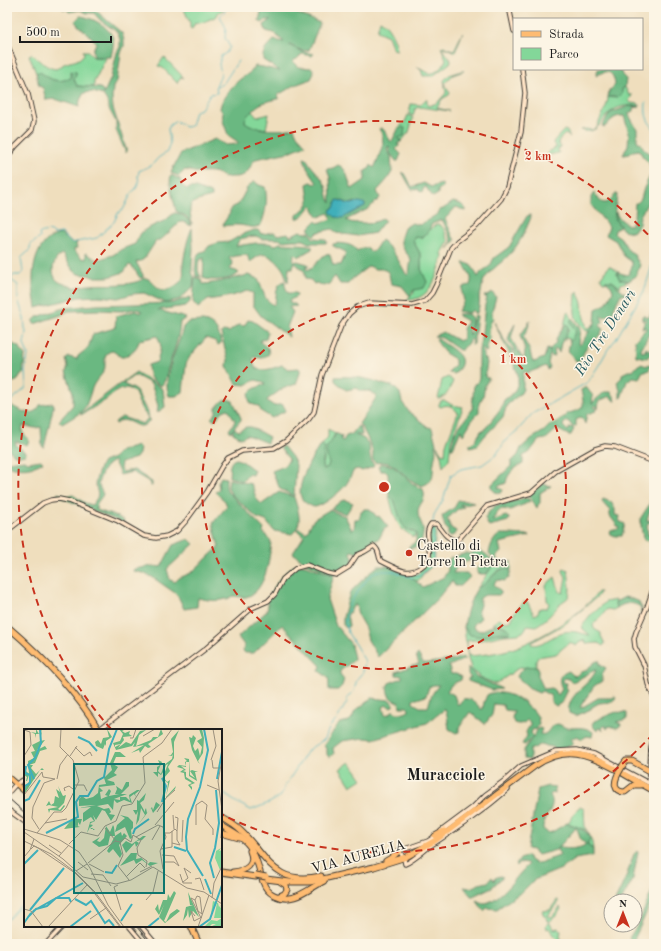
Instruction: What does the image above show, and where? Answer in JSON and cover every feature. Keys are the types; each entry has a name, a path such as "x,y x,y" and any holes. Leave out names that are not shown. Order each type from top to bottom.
{"highway":[{"path":"7,627 50,670 98,729"},
{"name":"VIA AURELIA","path":"345,873 400,857 418,850 544,758 558,753 585,753 654,789"},
{"name":"VIA AURELIA","path":"222,871 292,881 310,880 395,861 423,849 524,773 547,758 559,754 573,753 597,759 654,789"},
{"path":"502,788 544,756"},
{"path":"640,784 634,785 624,792 617,790 615,782 618,774 626,762 631,761 650,769"},
{"path":"517,781 524,773"},
{"path":"627,776 631,781 630,788"},
{"path":"627,776 640,784 654,789"},
{"path":"222,818 242,832 270,866 285,874 294,877 308,878 345,873"},
{"path":"222,826 248,844 254,854 265,888 270,893 278,897 296,897 323,882 345,873"},
{"path":"435,836 452,826"},
{"path":"242,832 256,854 267,887 278,895 282,896 286,893 287,888 284,884 267,878"},
{"path":"222,833 241,838 251,852 252,862 250,866 246,870 234,872"},
{"path":"423,849 434,844"},
{"path":"380,863 402,855"},
{"name":"VIA AURELIA","path":"222,871 256,876"},
{"path":"192,927 200,944"}],"main road":[{"path":"7,776 19,782 24,791"}],"street":[{"path":"509,7 513,26"},
{"path":"7,44 28,93 34,122 32,130 7,157"},
{"path":"7,531 44,502 60,499 69,501 118,521 144,536 153,538 165,536 177,531 186,521 207,492 229,457 244,451 273,448 286,441 310,418 314,412 321,376 341,324 348,314 355,308 366,303 376,302 410,305 425,301 432,293 436,285 451,248 457,241 481,223 501,199 507,187 521,132 525,93 522,70"},
{"path":"100,729 206,649 252,608 265,604 272,598 282,580 297,567 307,565 336,575 349,567 357,555 374,546 379,551 379,558 381,561 407,572 416,571 425,565 429,558 427,533 429,527 434,524 448,537 453,540 458,540 488,505 530,493 556,471 596,448 615,447 654,462"},
{"path":"654,586 634,640 636,649 644,665 648,684 654,697"},
{"path":"649,783 651,747 654,738"},
{"path":"517,781 503,794 457,829 405,864 402,855 435,836 472,808 485,795 504,782 520,767 554,752 577,750 588,752 649,783 654,789"},
{"path":"7,794 19,782"},
{"path":"7,809 24,821"},
{"path":"46,944 62,927"},
{"path":"130,927 144,944"},
{"path":"142,927 156,944"}],"green space":[{"path":"62,7 85,7 94,9 122,33 124,46 121,53 117,81 113,87 112,98 113,108 127,152 126,153 116,130 116,122 103,95 111,78 117,52 120,47 120,39 117,32 100,20 94,13 87,13 80,10 69,12 67,9 63,9"},
{"path":"183,7 227,7 218,13 217,16 204,22 194,24 193,28 191,29"},
{"path":"262,7 292,7 294,12 320,23 309,50 303,51 289,45 303,52 314,54 312,56 302,54 293,62 298,67 313,69 314,73 311,79 295,85 278,95 279,98 263,103 255,108 247,116 245,122 268,130 294,128 297,135 306,145 289,152 256,159 248,171 239,177 224,178 215,173 195,172 189,170 185,170 179,176 171,173 181,153 215,139 226,145 238,144 238,142 228,135 224,124 223,112 220,109 224,97 239,80 250,72 255,66 280,71 263,60 264,51 274,40 284,42 274,33 266,31 264,25 271,20 266,20 262,23 259,21"},
{"path":"80,16 90,18 101,24 109,31 113,42 111,57 94,57 93,50 96,43 75,21"},
{"path":"380,20 392,33 397,50 393,49 388,36 377,31"},
{"path":"463,32 455,52 444,47 442,48 450,59 450,63 433,76 423,76 421,70 417,67 429,73 437,71 442,67 446,59 441,47 444,46 454,50"},
{"path":"83,51 88,51 93,57 106,58 94,82 94,87 77,86 74,79 76,72 72,75 72,78 58,81 40,72 36,73 29,55 32,54 46,66 56,69 64,64 79,59 84,54"},
{"path":"164,57 184,78 181,77 177,82 178,84 163,68 158,66"},
{"path":"598,70 620,70 622,75 626,79 625,87 622,89 622,93 618,97 608,97 609,91 615,85 613,77 607,72 603,72 596,76"},
{"path":"71,71 76,72 74,79 77,86 100,88 104,91 102,95 93,92 84,93 80,100 79,107 55,99 46,100 43,88 39,86 36,73 40,72 58,81 71,78"},
{"path":"464,71 453,75 445,83 445,86 450,93 442,99 437,108 450,111 419,107 415,109 413,116 409,114 411,104 420,105 426,99 428,106 437,103 446,93 444,80 449,75"},
{"path":"625,87 629,95 632,95 629,101 631,103 639,104 640,106 618,108 608,114 597,127 607,104 608,97 613,98"},
{"path":"629,106 640,107 633,108 633,111 629,113 629,115 637,129 637,141 654,156 654,188 640,216 639,224 633,232 623,230 617,222 615,213 616,212 618,217 628,225 632,224 635,203 641,199 644,188 652,172 649,163 639,150 623,155 628,145 629,133 624,116 615,117 605,127 602,126 610,113"},
{"path":"252,111 257,116 269,114 266,129 249,125 245,122 245,118"},
{"path":"408,115 413,118 409,132 401,142 397,131 405,122"},
{"path":"402,127 405,128 404,136 398,138 401,142 397,144 399,146 396,149 401,154 398,161 396,161 390,153 388,146 387,150 391,156 392,172 377,191 380,198 368,209 346,220 368,224 383,218 385,220 375,233 358,236 336,233 332,229 318,232 314,236 309,230 316,221 318,223 330,220 332,218 329,213 319,217 311,206 303,216 297,219 297,215 306,207 309,201 307,184 311,182 315,184 317,183 307,168 304,158 306,158 323,180 331,203 330,178 327,169 338,165 342,167 346,172 352,189 365,180 365,171 370,168 371,165 374,168 383,144 382,134 379,129 381,128 384,130 391,142 396,133","holes":["340,200 350,204 355,202 335,217 330,210 334,208 337,201"]},
{"path":"597,127 592,131 581,130 592,130"},
{"path":"564,130 567,131 570,137 565,134 558,143 561,147 558,149 559,153 548,155 547,153 549,151 557,147 553,142"},
{"path":"402,172 406,175 412,187 424,183 431,187 442,184 443,187 438,190 438,194 433,197 425,186 422,192 418,189 412,190"},
{"path":"171,175 180,179 182,186 187,189 195,188 212,194 212,197 195,202 191,206 190,212 192,224 186,216 176,211 171,188"},
{"path":"254,181 265,187 266,192 266,206 261,225 252,227 238,225 224,226 223,224 230,213 230,209 238,205 247,188"},
{"path":"594,193 600,201 605,203 610,201 617,193 615,218 620,227 616,229 614,233 621,238 640,265 636,276 629,281 619,279 617,273 626,275 629,274 632,262 624,256 616,241 606,235 609,227 591,205 591,197"},
{"path":"453,202 461,204 466,211 456,207 445,219 454,239 456,239 447,250 452,241 443,221 441,220 432,224 422,238 416,237 413,241 421,255 421,269 427,282 424,288 414,290 410,296 402,286 391,284 389,274 387,271 382,269 375,269 369,266 348,284 340,284 335,276 329,284 323,286 317,283 314,284 311,280 306,279 305,272 294,262 297,261 308,264 308,266 305,267 307,270 313,267 326,254 330,255 333,265 341,265 346,252 333,246 333,244 346,244 353,247 357,251 362,248 367,248 371,252 374,251 381,240 392,251 407,275 409,273 411,259 401,244 401,237 404,228 412,223 420,225 439,213 439,210"},
{"path":"174,213 185,217 191,226 184,222 180,222 162,239 156,241 145,258 136,262 143,275 143,278 140,278 132,266 129,265 124,272 109,277 93,277 78,274 73,270 61,254 53,266 53,271 54,276 58,281 74,288 92,285 128,284 146,278 161,289 166,290 178,284 183,277 183,264 187,241 192,228 193,287 180,299 166,303 144,293 132,294 118,298 98,296 79,297 36,308 33,286 34,268 38,252 47,240 53,236 61,234 72,243 78,242 76,244 77,248 74,249 74,251 82,258 86,259 86,253 97,260 113,255 122,249 135,244 141,233 146,229 166,220"},
{"path":"530,215 531,217 527,227 516,247 488,274 484,280 479,297 479,308 476,314 473,310 469,313 458,311 464,301 462,292 463,287 470,285 471,282 471,276 463,263 471,265 478,277 481,272 490,266 494,258 509,247 527,216"},
{"path":"437,224 443,228 449,241 442,253 443,257 435,279 427,292 415,299 406,300 414,293 414,290 427,282 421,269 421,255 413,241 416,237 422,238"},
{"path":"254,230 258,230 262,234 274,232 278,235 288,233 290,236 300,231 304,233 309,232 313,238 324,239 327,241 326,243 308,243 304,240 284,241 278,239 261,239 257,236 240,239 236,246 256,243 276,245 280,243 312,246 312,249 298,257 294,253 293,268 289,268 288,282 284,271 279,264 272,258 265,255 260,256 250,262 247,255 229,258 233,263 232,267 229,269 239,273 227,279 216,280 203,278 204,258 199,260 198,271 201,277 196,276 196,259 199,253 206,250 209,246 229,242"},
{"path":"609,266 619,272 617,275 627,282 621,284 620,287 612,281 603,282 601,277"},
{"path":"249,275 258,279 266,299 273,305 275,303 278,287 282,282 285,281 285,286 288,293 296,293 297,296 289,301 291,304 295,304 297,306 289,307 293,312 287,327 289,337 261,316 253,305 253,293 247,291 232,296 208,300 198,308 193,302 195,277 201,279 203,284 220,282"},
{"path":"605,281 612,281 625,293 633,297 621,294 613,310 618,312 611,313 605,317 601,316 603,322 600,327 603,329 599,336 595,340 592,340 593,341 586,348 580,361 576,361 568,351 570,342 576,331 571,324 571,320 572,318 580,329 578,344 580,345 595,323 596,309 606,304 613,291 611,286"},
{"path":"578,291 582,302 587,328 595,323 588,332 579,323 575,315 576,294"},
{"path":"492,292 496,297 492,312 493,319 491,321 489,332 490,338 487,344 487,351 485,352 483,348 482,350 484,359 486,359 487,363 485,375 486,378 489,378 485,385 483,397 479,403 479,412 474,417 463,435 461,430 453,448 451,448 455,432 472,410 474,384 477,383 479,378 479,350 487,298 484,296 487,296"},
{"path":"190,297 190,302 186,306 158,310 186,318 180,322 179,334 165,379 161,386 150,378 148,365 157,362 160,349 159,340 157,336 140,340 135,350 124,357 121,357 113,351 107,354 104,371 94,384 85,408 62,424 59,421 73,405 73,393 66,372 68,367 66,359 69,357 77,359 78,356 88,348 93,334 115,328 116,316 135,311 141,313 142,311 136,309 122,311 68,311 61,315 34,324 33,321 37,317 64,308 96,305 173,303"},
{"path":"654,309 653,329 641,349 642,352 644,352 646,348 648,349 646,352 654,346 654,351 647,358 636,356 635,340 647,328 642,328 646,320 642,320 642,316 644,315 648,318"},
{"path":"567,312 571,315 573,326 576,331 570,342 568,338 565,339 565,336 569,330 565,324 564,326"},
{"path":"458,314 468,314 472,318 472,325 468,331 470,336 474,316 477,316 474,344 471,345 473,341 471,339 462,350 459,350 442,338 434,336 443,332 459,341 463,339 463,329 467,321 458,316"},
{"path":"248,320 253,321 268,332 266,338 260,342 268,348 269,354 262,358 254,357 253,361 255,367 265,370 282,365 289,369 300,369 296,384 282,389 267,400 274,406 282,404 285,408 285,411 272,418 262,412 258,406 251,404 248,396 251,391 265,384 264,382 255,380 246,385 237,384 227,366 228,360 221,333 223,331 229,332 238,325 244,326"},
{"path":"203,321 211,324 216,329 221,343 218,345 215,341 206,338 189,358 186,364 183,392 176,396 169,396 167,380 183,327 188,322"},
{"path":"530,321 523,338 534,362 544,358 547,349 550,353 550,349 555,344 557,337 564,326 566,324 568,325 565,339 562,339 563,341 561,343 559,353 557,349 554,350 555,355 552,357 550,354 548,364 550,367 548,370 546,366 527,373 525,371 523,374 523,389 521,393 507,405 503,417 478,445 470,447 470,444 475,441 481,431 485,429 501,408 504,400 514,392 518,383 518,374 494,322 507,345 512,349 513,358 515,357 514,349 508,340 515,324 511,338 524,361 525,349 520,336"},
{"path":"437,338 458,353 461,358 460,368 454,374 449,373 449,371 455,365 455,360 444,352 436,340"},
{"path":"7,341 19,347 20,351 25,354 23,374 21,374 17,381 7,384"},
{"path":"641,364 647,366 648,364 651,366 648,371 643,371 639,378 633,377 627,381 620,398 620,390 617,382 622,377 622,374 628,371 633,371 638,365"},
{"path":"136,372 163,389 165,407 157,413 158,406 150,383 135,375 124,383 122,382"},
{"path":"335,377 362,378 393,386 400,393 402,402 409,412 428,427 432,428 436,444 436,452 432,477 429,482 421,486 390,464 386,462 376,463 373,460 373,451 370,443 359,424 377,396 369,391 361,391 357,388 346,390 335,381"},
{"path":"448,377 453,381 451,387 446,395 438,399 442,380"},
{"path":"121,383 136,390 149,416 148,418 141,408 135,393 126,388 117,391 106,400 81,415 80,414"},
{"path":"586,387 593,396 592,404 604,392 611,392 615,401 610,396 599,401 598,409 596,405 594,407 597,409 596,411 587,414 585,424 582,417 576,420 576,426 573,427 568,421 564,423 563,426 568,431 570,427 574,429 571,435 557,429 546,439 539,440 529,453 523,456 523,464 512,471 506,483 499,486 498,488 502,489 503,491 501,493 495,492 491,488 492,484 511,466 511,462 518,455 521,448 551,424 558,422 566,416 566,414 577,411 582,407 583,401 581,390"},
{"path":"227,399 233,401 241,418 231,432 229,430 235,420 228,409 223,411 214,421 211,418 216,413 216,408 222,401"},
{"path":"444,400 452,405 463,407 451,440 449,459 443,467 441,455 437,445 441,453 445,454 446,444 458,413 451,406 439,406 441,401"},
{"path":"7,403 29,413 33,412 40,405 54,404 44,448 42,446 41,427 35,428 23,426 22,432 29,440 27,445 15,442 16,445 26,453 25,455 16,456 7,448"},
{"path":"122,417 143,424 148,418 150,420 142,426 124,420 119,421 117,424 115,423"},
{"path":"358,426 360,427 362,435 355,435 362,438 368,444 371,461 374,465 373,467 362,471 358,469 354,470 348,482 339,492 318,506 313,507 309,505 302,499 300,491 303,477 315,454 322,444 325,448 322,468 327,468 329,464 326,452 327,447 335,433 342,436 341,440 343,441 346,436 352,434"},
{"path":"246,427 251,427 269,437 267,443 247,435 241,438 233,433 233,429 235,428 238,431"},
{"path":"328,429 335,433 326,453 330,464 324,469 322,468 324,460 322,444 328,437"},
{"path":"138,446 140,448 139,454 136,458 121,463 120,469 122,472 134,470 152,482 152,486 148,481 132,472 120,475 114,461 105,467 98,484 103,494 96,506 97,510 118,517 124,521 123,523 57,495 58,493 65,496 73,495 85,503 92,505 97,498 98,494 95,483 103,462 113,458 120,451"},
{"path":"283,446 292,457 296,465 294,496 280,489 272,471 284,466 288,462 289,459 280,448"},
{"path":"236,459 242,461 254,470 252,475 248,474 243,481 229,477 231,464 233,460"},
{"path":"24,460 28,462 41,460 43,462 35,466 25,468 7,465 7,462"},
{"path":"380,464 392,466 412,483 423,489 424,497 418,513 423,528 423,535 421,542 416,547 409,548 409,546 416,542 416,533 406,529 401,522 394,500 389,495 388,473 386,471 381,471 378,467"},
{"path":"221,477 226,478 226,487 228,492 264,529 263,532 271,541 266,573 253,594 246,597 234,596 215,601 198,598 197,607 184,609 175,593 152,577 133,571 134,569 154,566 161,567 173,545 189,539 194,544 167,569 170,580 175,582 179,578 191,573 219,547 213,523 227,506 225,501 215,492 219,489 218,482"},
{"path":"229,479 251,484 257,500 262,504 279,492 294,497 299,517 296,530 292,534 274,531 266,521 257,518 231,494 228,487"},
{"path":"544,483 545,485 551,486 540,493 540,503 537,508 529,496 527,496"},
{"path":"389,495 394,500 406,529 416,533 414,537 403,530 399,525"},
{"path":"654,495 647,521 650,520 650,522 647,524 648,535 654,534 654,538 646,541 643,538 640,519 649,505 652,496"},
{"path":"524,498 529,499 530,501 511,510 499,510 492,521 506,516 510,519 508,521 490,526 488,525 485,518 493,507 499,504 506,504 507,502"},
{"path":"603,499 611,502 615,509 615,515 620,516 619,521 625,524 622,536 615,536 609,533 619,528 610,516 610,511 602,502"},
{"path":"345,500 353,503 346,514 331,509 341,501"},
{"path":"458,500 471,501 474,503 464,505 460,504 464,507 458,509 447,519 451,528 456,531 455,534 450,537 448,536 448,530 445,527 442,516 455,507"},
{"path":"364,509 370,509 377,517 379,516 388,527 384,529 379,539 371,542 370,547 364,551 359,553 352,551 350,552 353,556 353,561 346,568 334,574 306,563 293,553 304,536 297,530 299,528 306,533 314,519 329,510 345,516 352,530 354,529 355,519 359,519 361,512"},
{"path":"436,525 433,565 418,581 414,580 407,574 418,574 428,561 431,526"},
{"path":"500,534 530,536 499,543 501,552 496,557 499,562 496,564 489,554 492,543"},
{"path":"476,550 486,554 492,562 491,568 486,574 477,573 477,568 483,565 484,567 490,563 484,558 466,562 458,566 453,573 467,573 470,577 461,586 455,586 452,581 437,599 378,657 368,640 365,628 358,616 356,605 354,605 347,616 349,626 346,628 343,625 343,617 350,592 378,566 389,566 407,574 423,587 444,577 448,570 447,563 450,558 467,553 471,554"},
{"path":"511,561 511,570 506,568 498,571 485,585 482,587 479,586 490,570 493,562 494,565 498,566"},
{"path":"297,564 305,565 334,575 327,599 336,626 351,644 354,656 354,660 340,671 340,674 344,679 342,686 338,690 329,690 328,678 319,671 321,666 282,625 254,653 245,653 243,651 244,645 238,637 267,611 268,605 266,601 276,585 291,567"},
{"path":"505,568 511,570 509,578 504,581 499,580 495,582 494,585 501,591 501,593 499,595 485,595 480,598 478,611 481,618 474,624 473,627 480,631 499,625 511,631 509,633 497,633 481,637 470,635 464,627 469,606 475,592 478,587"},
{"path":"564,568 568,570 570,593 567,599 561,603 549,616 536,626 528,625 523,632 518,634 504,635 481,640 468,640 467,645 469,656 490,654 523,645 547,633 571,617 582,609 598,592 600,592 598,596 565,624 532,642 531,644 539,644 560,633 568,631 590,635 583,629 582,625 593,612 605,602 616,600 615,605 617,608 613,610 607,609 593,624 594,629 601,633 605,644 603,646 598,643 587,644 582,640 576,646 570,642 556,654 538,657 536,667 520,667 496,684 481,678 472,670 468,659 464,627 470,635 509,633 509,629 502,625 493,624 499,619 506,622 511,621 515,612 524,602 528,603 534,615 537,614 540,608 547,608 549,604 547,600 546,585 555,577 560,592 563,593 566,577 563,571"},
{"path":"625,597 638,601 642,608 641,615 641,608 636,604 616,607 615,602"},
{"path":"418,654 423,663 453,660 463,657 465,659 449,666 451,674 456,674 462,677 461,680 452,684 447,691 454,695 457,704 459,704 463,699 469,699 483,709 487,695 491,693 500,693 524,701 526,706 533,710 538,717 539,724 536,730 533,729 531,733 533,736 525,745 522,744 527,736 526,732 530,722 527,720 521,724 514,723 512,718 514,711 505,710 503,705 494,704 492,715 485,724 470,712 459,728 459,732 456,733 449,729 445,709 427,723 373,739 364,738 342,741 333,748 334,754 329,757 324,745 337,726 340,723 349,721 355,711 372,698 390,700 393,706 390,707 387,705 383,707 385,715 391,713 392,711 397,713 405,713 410,710 407,707 400,707 399,702 392,699 389,695 387,687 389,683 402,678 402,676 396,675 396,672 419,664 416,656","holes":["439,685 433,693 428,707 420,707 413,703 413,699 426,696 429,687"]},
{"path":"597,661 600,661 599,664 606,668 602,674 602,681 594,686 580,707 581,708 598,698 611,698 615,696 616,698 611,702 599,703 591,709 576,716 569,713 571,700 596,670 573,682 565,678 563,680 564,683 567,683 566,687 568,690 563,702 556,706 551,702 551,696 542,691 539,693 532,690 517,677 520,671 525,668 531,666 538,668 538,676 544,689 552,688 558,695 562,689 560,678 563,674 569,671 576,676"},
{"path":"468,667 477,677 502,689 492,690 468,681 468,679 471,678 468,675"},
{"path":"616,712 627,713 627,719 616,722 621,724 620,726 617,728 609,726 607,729 607,726 604,726 602,728 603,731 600,728 598,728 597,731 595,729 592,724 594,721"},
{"path":"558,724 567,728 587,729 593,732 592,737 587,736 582,739 577,736 571,739 573,741 572,745 555,750 553,747 542,744 530,750 530,760 524,759 524,750 539,728 542,729 540,734 544,734 553,725"},
{"path":"350,762 362,779 351,786 340,769"},
{"path":"548,786 554,787 555,790 554,794 552,793 550,795 552,804 543,824 543,829 548,833 552,832 567,823 581,829 589,835 590,838 587,844 593,849 593,856 575,859 561,869 534,880 523,891 497,909 487,908 484,911 476,900 485,903 491,901 502,893 528,865 527,863 522,862 517,866 516,865 520,859 528,856 530,860 536,864 559,856 560,854 557,850 560,847 572,849 585,845 576,828 556,850 538,855 535,854 533,850 527,849 538,789"},
{"path":"580,807 584,809 585,828 589,834 586,830 568,823"},
{"path":"589,834 591,840 593,849 588,846"},
{"path":"637,851 638,852 633,879 625,893 619,893 626,877 634,854"},
{"path":"500,876 503,877 492,887 473,896 471,896 464,887 470,888 488,882 492,877 494,881 495,878"},
{"path":"654,886 654,896 643,920 643,912"},
{"path":"557,900 558,902 548,916 552,917 560,907 561,909 556,916 549,922 554,929 558,928 561,931 560,936 563,944 551,944 557,941 557,939 549,928 547,929 546,926 549,923 546,919 549,920 544,916 542,911 550,910"},
{"path":"632,933 637,933 633,942 629,938"}],"water":[{"path":"337,200 351,204 361,202 365,204 365,206 343,218 335,217 330,210 334,208"}],"waterway":[{"path":"7,399 13,399 26,388 25,371 28,355 24,344 26,332 24,318 18,299 18,285 11,280 14,275 20,275 23,272 21,258 29,251 31,244 40,238 39,234 43,232 49,231 54,234 62,233 71,243 97,238 114,222 118,213 123,210 131,194 139,183 139,171 152,165 158,158 167,152 170,143 168,129 170,125 176,121 185,127 191,126 195,111 201,109 210,94 217,93 216,86 221,74 219,64 221,56 226,53 230,47 225,38 226,28 220,16 229,7"},
{"path":"223,84 238,61"},
{"path":"217,87 222,84"},
{"name":"Rio Tre Denari","path":"646,102 647,117 654,129"},
{"name":"Rio Tre Denari","path":"433,522 434,515 443,500 451,475 461,469 482,465 496,455 506,440 519,429 532,414 588,382 608,349 616,339 644,291 651,269 654,240"},
{"name":"Rio Tre Denari","path":"222,793 251,810 269,803 281,796 285,786 309,749 325,739 330,726 336,721 347,702 347,699 354,691 357,679 363,672 365,661 348,633 345,621 349,606 355,595 369,577 377,571 392,571 413,578 421,575 430,566 433,560 433,525"},
{"name":"Rio Tre Denari","path":"7,920 24,902"}],"railway":[{"path":"7,797 24,812"},
{"path":"137,927 151,944"}],"place":[{"name":"Castello di Torre in Pietra","path":"409,553"}],"district":[{"name":"Muracciole","path":"446,774"}]}
